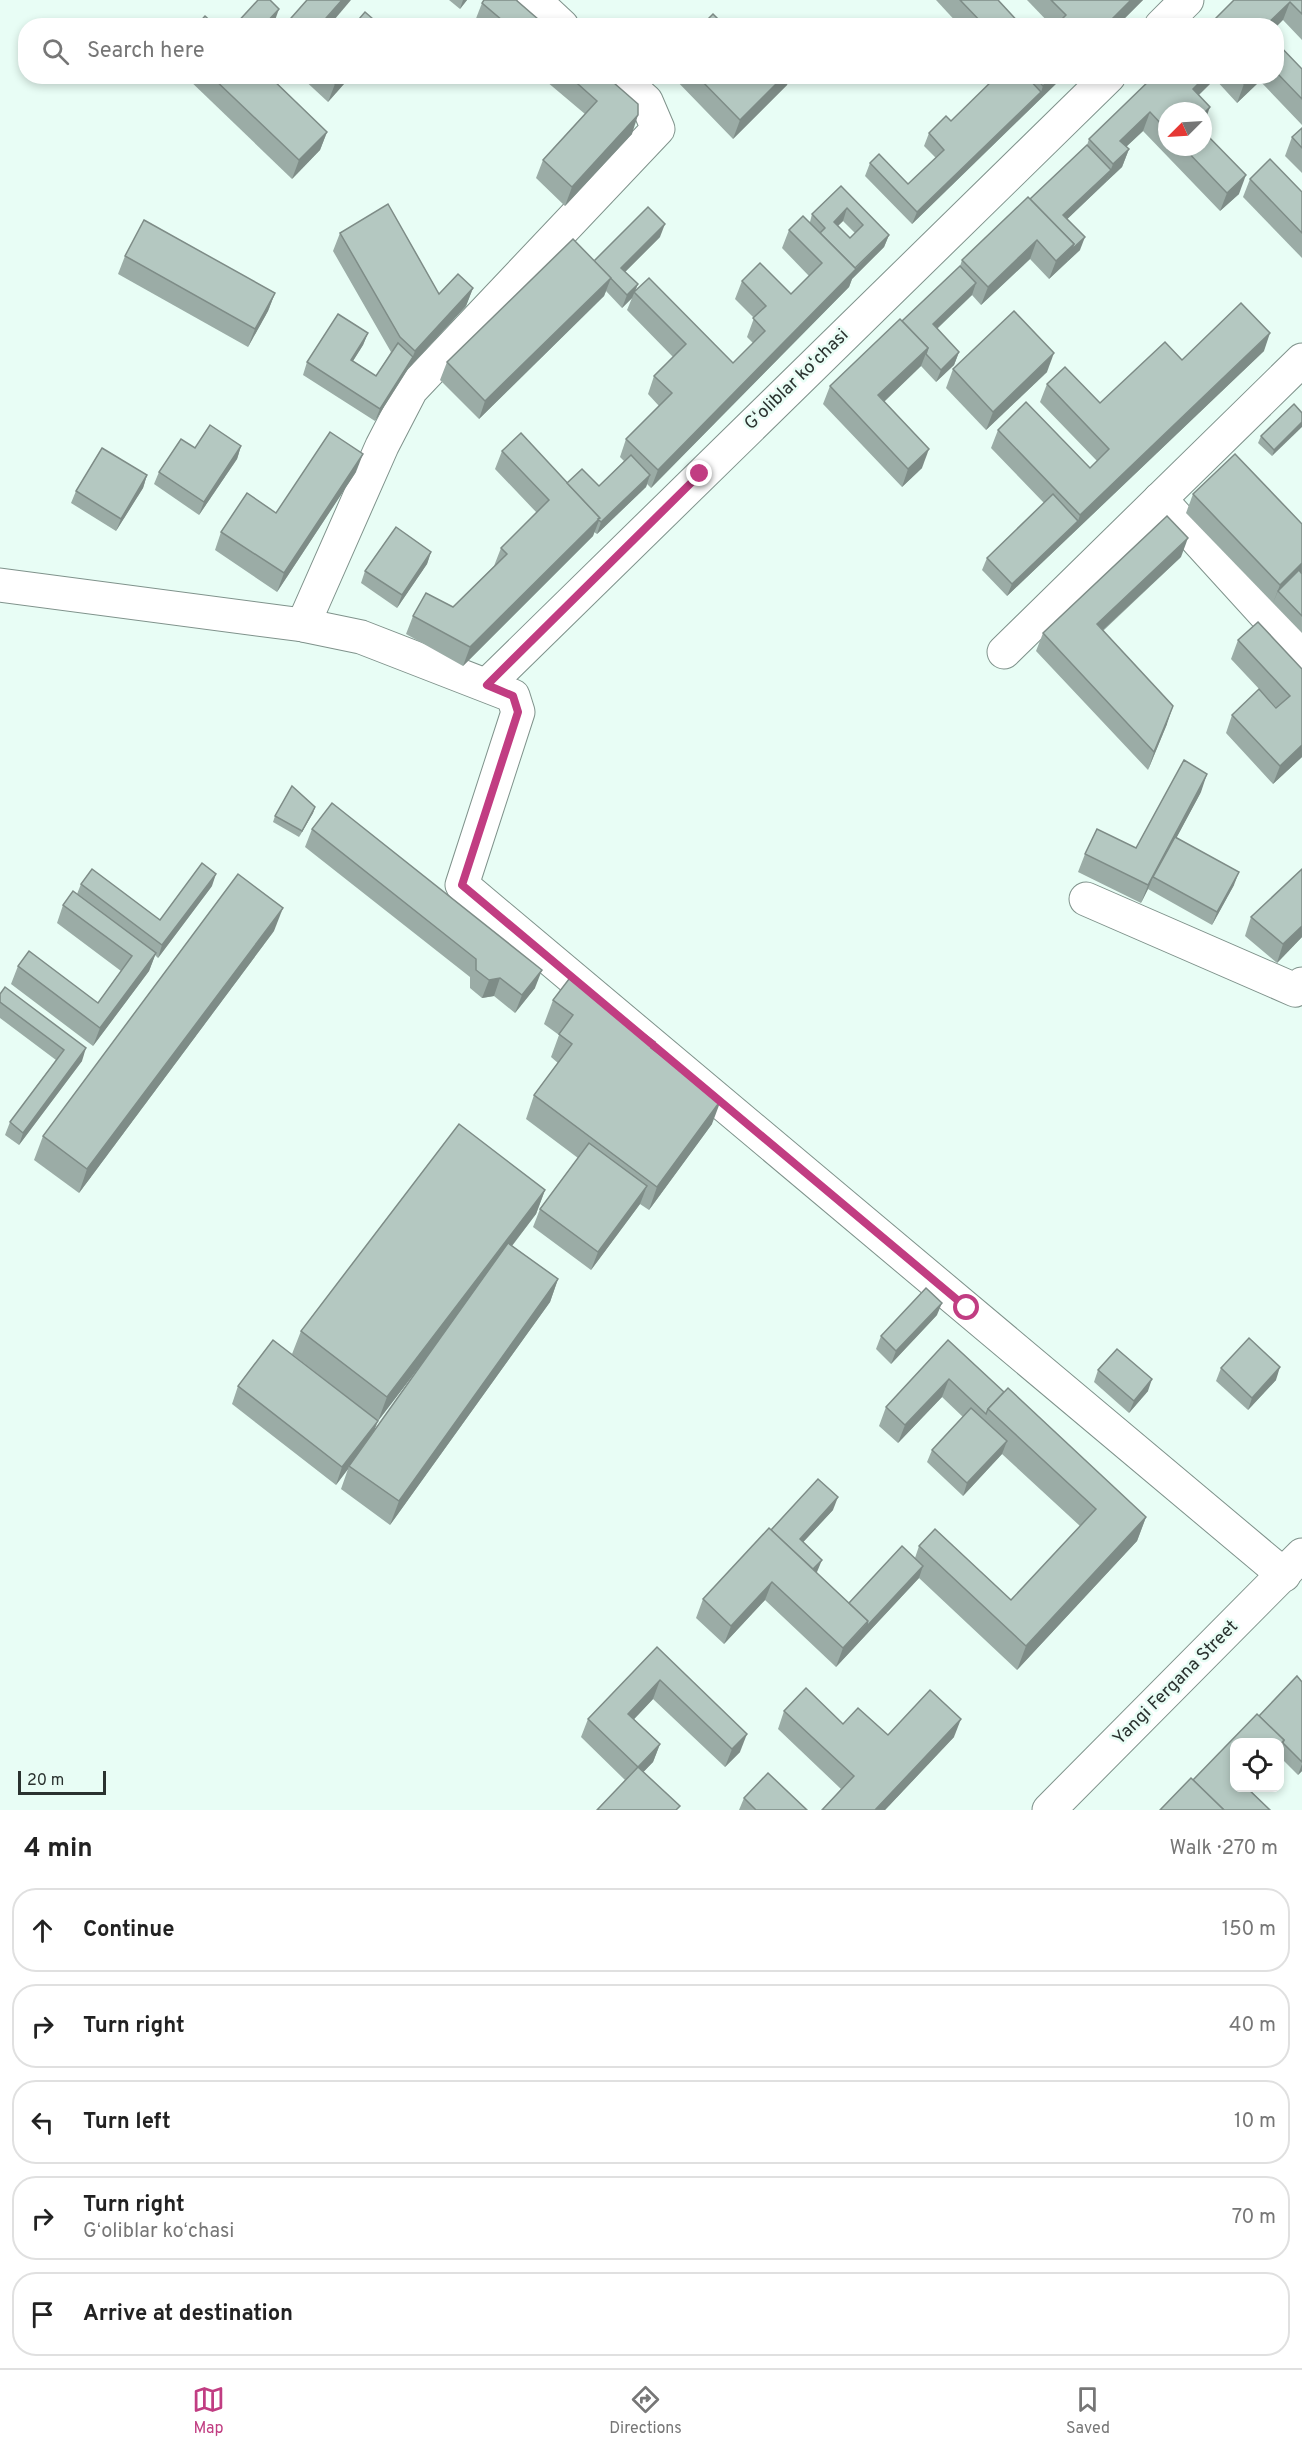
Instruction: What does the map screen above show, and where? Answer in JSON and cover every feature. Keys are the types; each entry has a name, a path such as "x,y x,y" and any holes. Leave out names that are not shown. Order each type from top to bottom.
{"street":[{"path":"534,0 553,18"},
{"path":"1169,18 1187,0"},
{"path":"303,625 382,446 411,390 658,129 646,101 627,84"},
{"name":"Gʻoliblar koʻchasi","path":"487,685 1101,84"},
{"path":"1004,652 1302,360"},
{"path":"1160,499 1302,655"},
{"path":"0,585 303,625 361,637 513,696 518,712 462,885 1293,1565"},
{"path":"1086,899 1300,990"},
{"name":"Yangi Fergana Street","path":"1049,1810 1293,1565"}],"building":[{"path":"258,0 270,0 279,9 271,18 241,18"},
{"path":"307,0 342,0 326,18 291,18"},
{"path":"484,0 516,0 537,18 500,18 482,3"},
{"path":"960,0 998,0 1015,18 977,18"},
{"path":"1051,0 1131,0 1113,18 1063,18 1066,15"},
{"path":"1234,0 1302,0 1302,14 1290,2 1273,18 1216,18"},
{"path":"365,12 372,18 360,18"},
{"path":"1284,50 1302,69 1302,99 1284,80"},
{"path":"219,84 277,84 327,132 299,160"},
{"path":"578,84 615,84 638,104 638,115 572,187 543,160 597,101"},
{"path":"705,84 776,84 740,120"},
{"path":"989,84 1034,84 1041,92 917,212 870,163 879,154 908,184 944,150 929,133 946,116 951,121"},
{"path":"1146,84 1198,84 1193,89 1205,102 1158,102 1158,120 1150,112 1120,141 1129,149 1113,164 1089,139"},
{"path":"1302,128 1302,148 1292,137"},
{"path":"1212,140 1246,175 1227,193 1192,156 1212,156"},
{"path":"1087,145 1111,170 1063,215 1085,237 1071,250 1074,244 1030,199"},
{"path":"1270,159 1302,192 1302,233 1250,179"},
{"path":"841,186 889,235 855,268 820,233 825,228 812,214","holes":["847,208 863,225 850,238 834,222"]},
{"path":"1028,197 1074,244 1056,261 1037,240 988,287 962,260"},
{"path":"388,204 439,294 458,274 473,288 415,351 400,337 340,233"},
{"path":"648,207 665,224 621,268 638,284 627,295 594,261"},
{"path":"803,216 856,269 658,470 626,439 672,393 654,376 686,344 634,292 649,278 733,363 765,331 753,318 766,306 742,281 760,263 791,294 822,263 789,230"},
{"path":"144,220 275,293 255,329 125,256"},
{"path":"573,239 611,278 485,401 447,362"},
{"path":"960,266 976,283 933,324 959,352 941,370 926,354 928,348 902,321"},
{"path":"1241,303 1270,333 1080,515 998,430 1026,402 1090,468 1109,449 1047,384 1065,367 1100,403 1165,342 1182,360"},
{"path":"1014,311 1054,353 993,412 953,369"},
{"path":"338,314 368,333 351,360 376,376 398,343 413,357 380,409 307,362"},
{"path":"900,319 928,348 878,395 929,449 908,469 830,386"},
{"path":"1294,404 1302,413 1302,422 1274,450 1261,436"},
{"path":"210,425 241,446 204,502 159,472 181,439 195,448"},
{"path":"330,432 363,454 284,573 221,532 247,493 276,513"},
{"path":"521,433 600,518 470,647 413,616 426,593 453,607 507,554 501,548 549,500 502,451"},
{"path":"102,448 147,475 121,519 76,491"},
{"path":"1235,454 1302,524 1302,563 1280,585 1193,494"},
{"path":"631,455 650,475 601,522 598,519 600,518 567,483 582,469 599,486"},
{"path":"1053,494 1078,521 1012,584 987,558"},
{"path":"1167,516 1188,538 1097,624 1173,706 1154,752 1043,633"},
{"path":"396,527 431,552 402,595 365,571"},
{"path":"1299,570 1302,574 1302,616 1278,591"},
{"path":"1258,622 1302,669 1302,745 1280,766 1232,715 1259,689 1276,708 1290,696 1238,640"},
{"path":"1184,760 1207,774 1148,885 1085,854 1097,829 1136,848"},
{"path":"292,786 315,807 302,831 275,816"},
{"path":"332,803 542,970 522,995 500,978 489,980 476,970 476,959 312,829"},
{"path":"1175,837 1239,872 1217,912 1153,877"},
{"path":"202,863 216,874 162,945 81,884 92,869 160,920"},
{"path":"1302,869 1302,926 1283,944 1251,917"},
{"path":"238,874 283,908 87,1169 43,1136"},
{"path":"73,891 156,953 100,1028 18,966 29,951 98,1003 132,956 63,905"},
{"path":"569,979 655,1042 651,1048 721,1100 657,1187 534,1095 572,1044 559,1034 573,1015 553,1000"},
{"path":"5,987 86,1048 23,1133 10,1122 64,1050 0,1002 0,994"},
{"path":"459,1124 545,1190 387,1397 301,1331"},
{"path":"589,1143 647,1186 598,1252 540,1209"},
{"path":"508,1243 558,1279 399,1501 349,1466"},
{"path":"926,1288 942,1303 896,1351 881,1336"},
{"path":"1249,1338 1280,1367 1252,1398 1221,1368"},
{"path":"273,1340 378,1421 342,1467 238,1386"},
{"path":"948,1340 1004,1392 986,1414 949,1379 905,1425 886,1407"},
{"path":"1117,1349 1152,1379 1134,1401 1098,1370"},
{"path":"1008,1388 1146,1517 1026,1646 919,1546 935,1529 1011,1600 1096,1509 988,1409"},
{"path":"971,1408 1007,1441 967,1483 932,1450"},
{"path":"818,1479 838,1497 800,1539 822,1560 813,1569 771,1530"},
{"path":"769,1528 868,1621 843,1648 772,1582 731,1626 703,1599"},
{"path":"902,1546 923,1566 866,1627 868,1621 849,1603"},
{"path":"657,1647 747,1734 732,1749 660,1680 628,1714 660,1744 638,1767 588,1719"},
{"path":"1297,1676 1302,1682 1302,1762 1284,1744 1284,1738 1259,1716"},
{"path":"806,1688 843,1724 858,1708 888,1735 930,1690 961,1719 875,1810 822,1810 854,1776 784,1711"},
{"path":"1257,1714 1282,1738 1234,1738"},
{"path":"1230,1742 1230,1792 1251,1792 1270,1810 1224,1810 1193,1780"},
{"path":"638,1767 680,1806 676,1810 597,1810"},
{"path":"768,1773 807,1810 756,1810 744,1798"},
{"path":"1191,1778 1224,1810 1160,1810"}],"route":[{"path":"700,474 487,685 513,696 518,712 462,885 967,1308"}]}
